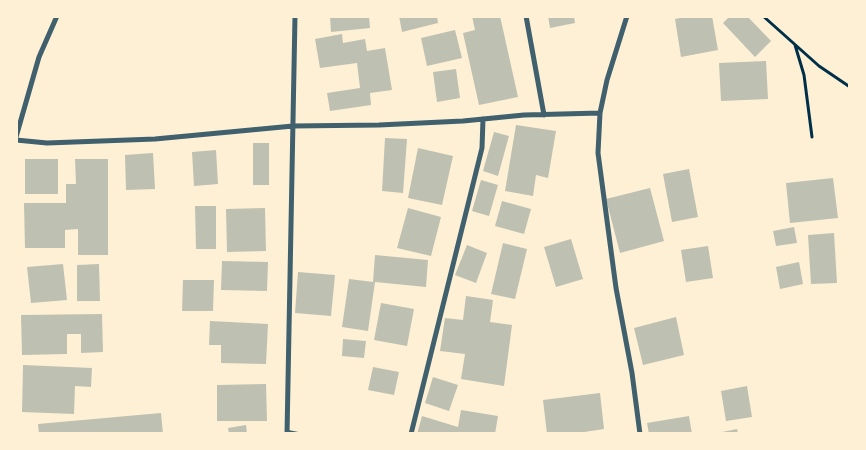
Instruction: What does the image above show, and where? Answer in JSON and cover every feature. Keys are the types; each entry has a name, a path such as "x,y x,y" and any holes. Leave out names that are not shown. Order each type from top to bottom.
{"street":[{"path":"57,16 39,57 16,139 47,143 155,139 293,126 379,125 544,115 600,114"},
{"path":"287,433 296,16"},
{"path":"526,16 544,115"},
{"path":"627,16 607,80 600,114 598,153 616,288 632,373 640,434"},
{"path":"411,434 482,148 483,119"}],"lane":[{"path":"287,433 298,434"}],"path":[{"path":"763,16 819,66 850,87"},
{"path":"794,44 804,75 812,137"}],"building":[{"path":"330,16 369,16 370,28 331,32"},
{"path":"399,16 437,16 438,23 402,32"},
{"path":"472,16 500,16 518,97 479,105 463,33 475,30"},
{"path":"548,16 574,16 575,23 550,28"},
{"path":"690,16 712,16 718,50 681,57 675,19"},
{"path":"730,16 747,16 771,41 755,57 723,23"},
{"path":"455,30 462,58 427,66 421,38"},
{"path":"342,34 343,43 365,39 367,51 385,48 392,90 370,93 371,105 330,111 327,93 360,88 357,63 320,68 315,39"},
{"path":"766,61 768,99 721,101 719,63"},
{"path":"456,69 460,98 437,102 433,72"},
{"path":"516,125 556,131 548,178 536,175 533,196 505,191"},
{"path":"494,132 509,136 498,176 483,171"},
{"path":"385,138 407,139 403,193 382,191"},
{"path":"253,143 269,143 269,185 253,185"},
{"path":"418,148 453,156 442,205 408,198"},
{"path":"216,150 218,184 194,186 192,152"},
{"path":"153,153 155,189 126,190 125,155"},
{"path":"25,159 58,159 58,194 25,194"},
{"path":"75,159 108,159 108,255 78,255 78,229 65,230 65,248 25,248 24,203 66,203 66,184 76,184"},
{"path":"689,169 698,217 672,222 663,174"},
{"path":"833,178 838,218 790,223 786,183"},
{"path":"481,180 498,185 489,216 472,211"},
{"path":"650,188 664,241 620,253 606,199"},
{"path":"502,201 531,209 524,234 495,226"},
{"path":"195,206 216,206 216,249 196,249"},
{"path":"265,208 266,251 227,252 226,209"},
{"path":"408,208 441,217 431,256 397,248"},
{"path":"794,227 797,243 776,246 773,231"},
{"path":"834,233 837,283 811,284 808,235"},
{"path":"571,239 583,279 556,287 544,247"},
{"path":"503,243 527,249 515,299 491,294"},
{"path":"467,245 487,253 476,283 455,275"},
{"path":"708,246 713,278 686,282 681,250"},
{"path":"375,255 428,260 426,287 375,282 368,331 342,327 349,279 373,282"},
{"path":"222,261 268,262 267,291 221,290"},
{"path":"799,262 803,284 780,289 776,267"},
{"path":"63,264 67,300 31,303 27,267"},
{"path":"99,264 100,301 77,301 77,265"},
{"path":"298,272 335,275 331,316 295,313"},
{"path":"183,280 214,280 213,311 182,311"},
{"path":"466,296 493,300 490,322 512,325 504,386 461,379 465,354 440,351 445,318 463,320"},
{"path":"381,303 414,309 407,346 374,340"},
{"path":"102,314 103,352 81,353 81,334 67,334 67,354 22,355 21,315"},
{"path":"676,317 684,355 643,365 634,328"},
{"path":"210,321 268,324 266,364 221,363 221,345 209,345"},
{"path":"343,339 366,341 364,358 342,356"},
{"path":"23,365 92,368 91,387 75,386 74,414 22,412"},
{"path":"373,367 399,372 394,395 368,390"},
{"path":"433,377 458,385 449,411 425,403"},
{"path":"266,384 267,421 217,421 217,385"},
{"path":"747,386 752,417 726,421 721,391"},
{"path":"600,393 604,429 571,434 547,434 543,400"},
{"path":"461,410 498,416 495,434 417,434 422,416 458,427"},
{"path":"161,413 163,434 39,434 38,424"},
{"path":"689,416 692,434 649,434 647,423"},
{"path":"246,425 247,434 229,434 228,428"},
{"path":"737,429 738,434 717,434 717,433"}]}
